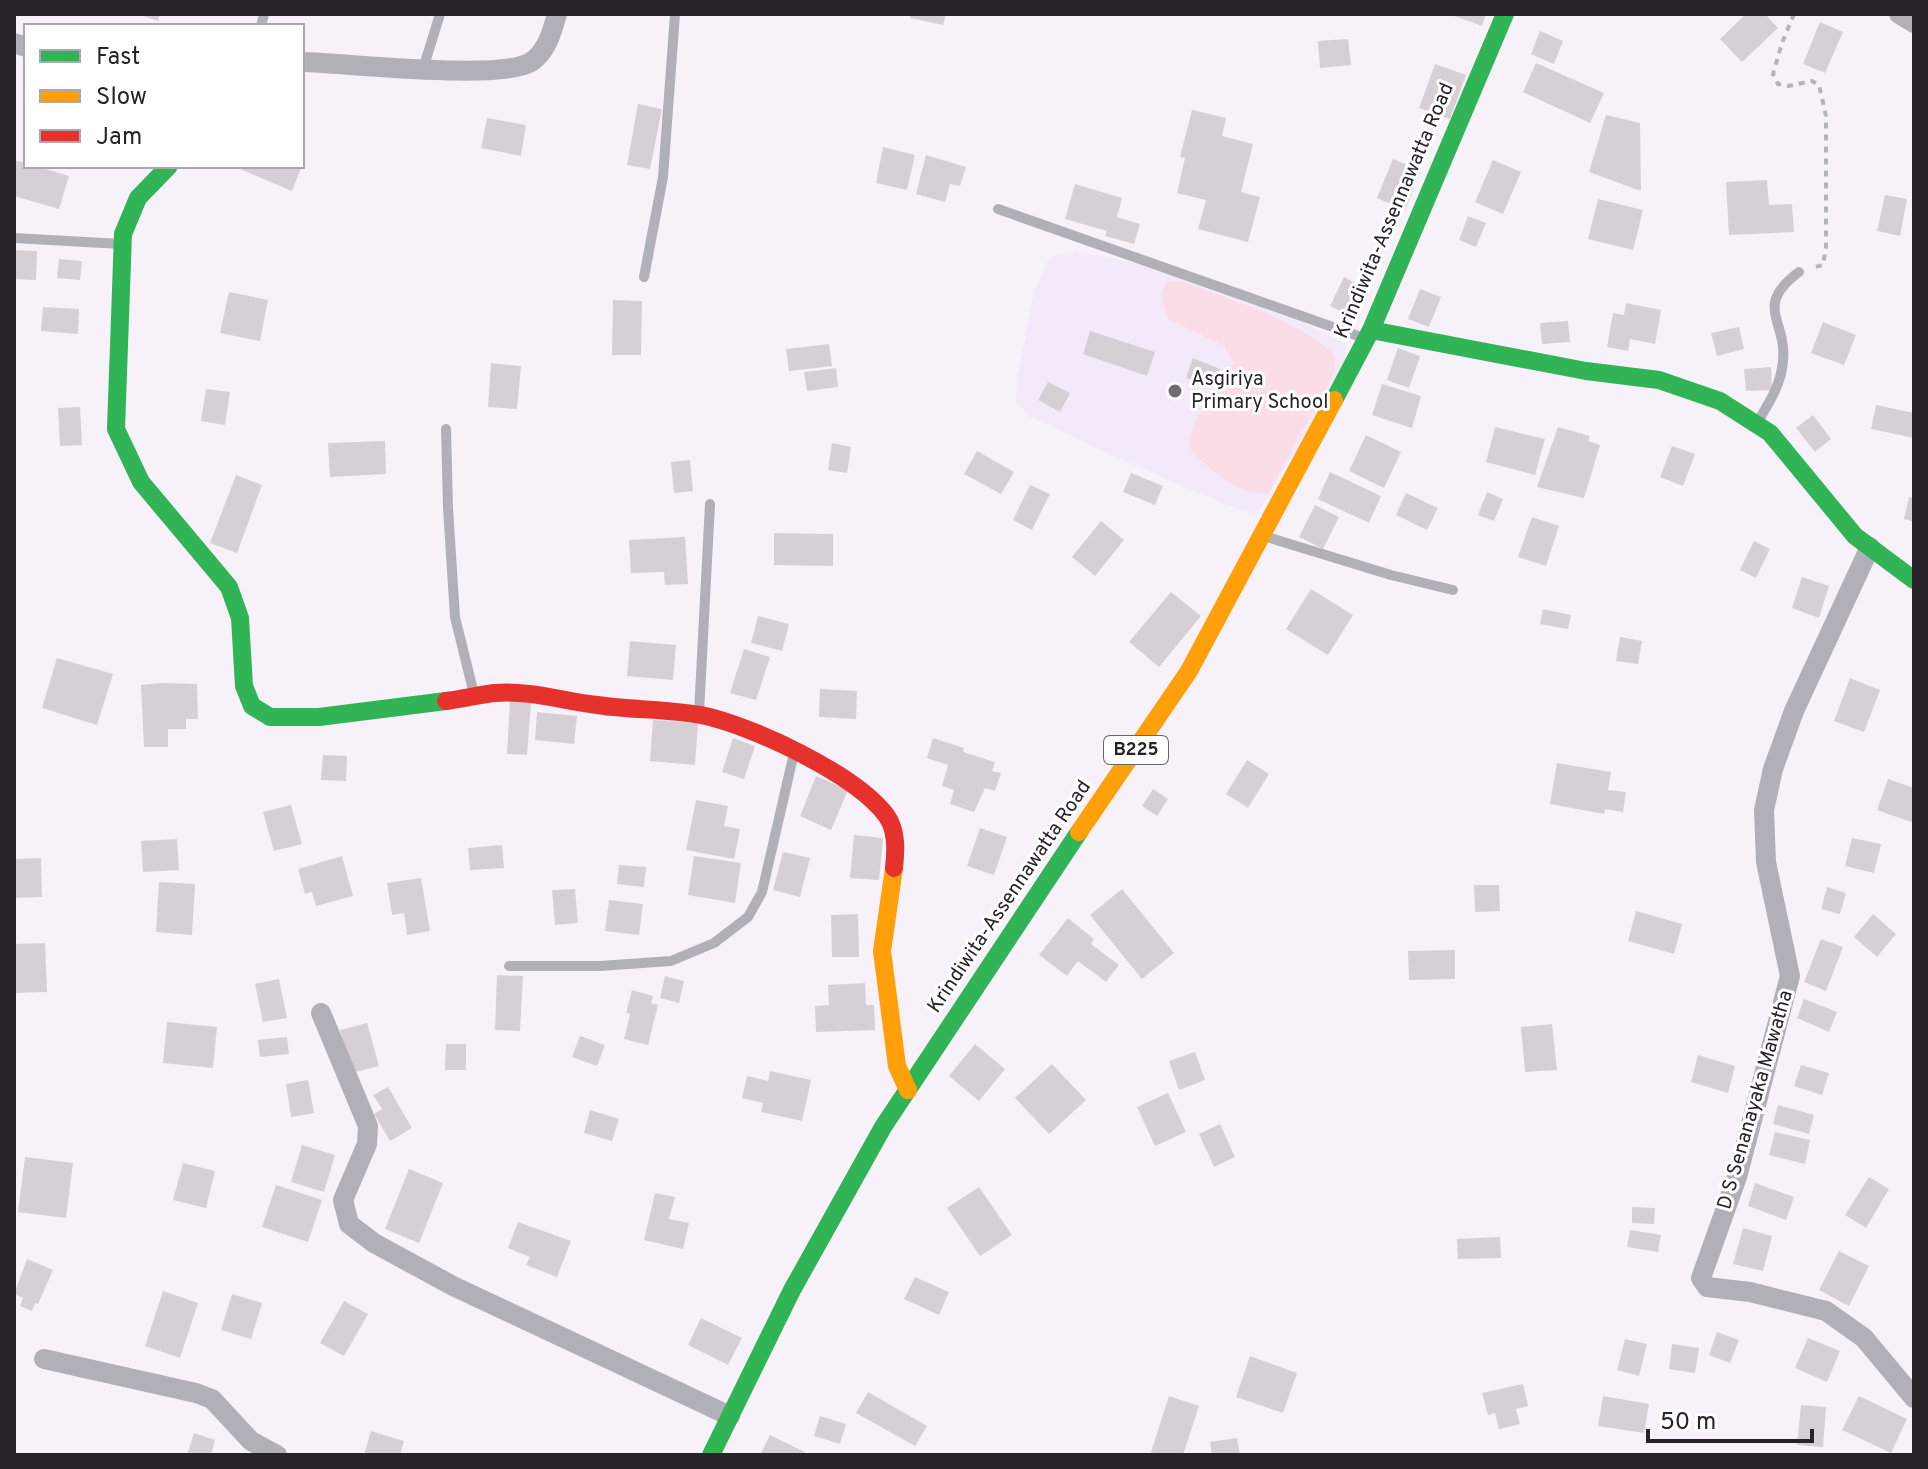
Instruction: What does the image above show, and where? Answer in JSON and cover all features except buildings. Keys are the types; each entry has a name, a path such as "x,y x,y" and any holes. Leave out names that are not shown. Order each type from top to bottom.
{"street":[{"path":"304,62 423,70 500,70 529,64 542,52 552,34 557,14"},
{"name":"Krindiwita-Assennawatta Road","path":"711,1455 792,1290 883,1127 1189,671 1368,334 1505,14"},
{"path":"1899,14 1914,23"},
{"path":"167,168 138,198 123,234 116,429 141,482 229,587 240,618 244,686 252,706 270,717 319,717 400,709 496,693 546,696 596,705 699,715 736,724 794,751 859,787 888,817 897,846 882,951 897,1066 908,1090"},
{"path":"1368,334 1586,371 1659,380 1720,401 1770,433 1855,536 1914,580"},
{"name":"D S Senanayaka Mawatha","path":"1870,547 1794,711 1773,769 1764,810 1766,862 1790,976 1737,1177 1701,1278 1707,1287 1750,1292 1826,1311 1864,1338 1914,1398"},
{"path":"321,1013 368,1126 367,1144 343,1200 349,1224 374,1243 453,1286 730,1416"},
{"path":"44,1359 212,1399 251,1441 277,1455"}],"lane":[{"path":"423,70 440,14"},
{"path":"644,277 663,177 675,14"},
{"path":"998,209 1368,334"},
{"path":"14,238 123,244"},
{"path":"1756,425 1778,387 1784,358 1774,298 1782,285 1799,272"},
{"path":"446,429 455,617 474,696"},
{"path":"699,715 710,504"},
{"path":"1261,536 1453,590"},
{"path":"509,966 600,966 671,961 714,943 748,917 762,892 794,751"}],"path":[{"path":"1794,14 1775,62 1775,80 1788,86 1812,81 1819,85 1826,116 1826,247 1823,265 1799,272"}],"shaded area":[{"name":"Asgiriya Primary School","path":"1076,251 1134,263 1177,277 1303,323 1345,343 1346,366 1257,514 1224,504 1094,447 1029,416 1016,403 1017,380 1034,291 1050,257"},
{"path":"1181,281 1280,320 1334,354 1335,371 1268,494 1234,485 1190,449 1195,421 1224,384 1233,362 1224,346 1168,319 1161,296 1166,282"}],"traffic: fast":[{"path":"1334,400 1371,330 1505,14"},
{"path":"167,168 138,198 123,234 116,429 141,482 229,587 240,618 244,686 252,706 270,717 319,717 446,701"},
{"path":"1371,330 1586,371 1659,380 1720,401 1770,433 1855,536 1914,580"},
{"path":"711,1455 792,1290 883,1127 1079,832"}],"traffic: slow":[{"path":"1079,832 1189,671 1334,400"},
{"path":"894,868 882,951 897,1066 908,1090"}],"traffic: jam":[{"path":"446,701 494,693 520,693 610,707 701,715 747,729 801,753 871,799 892,827 894,868"}],"place":[{"name":"Asgiriya Primary School","path":"1175,391"}]}
